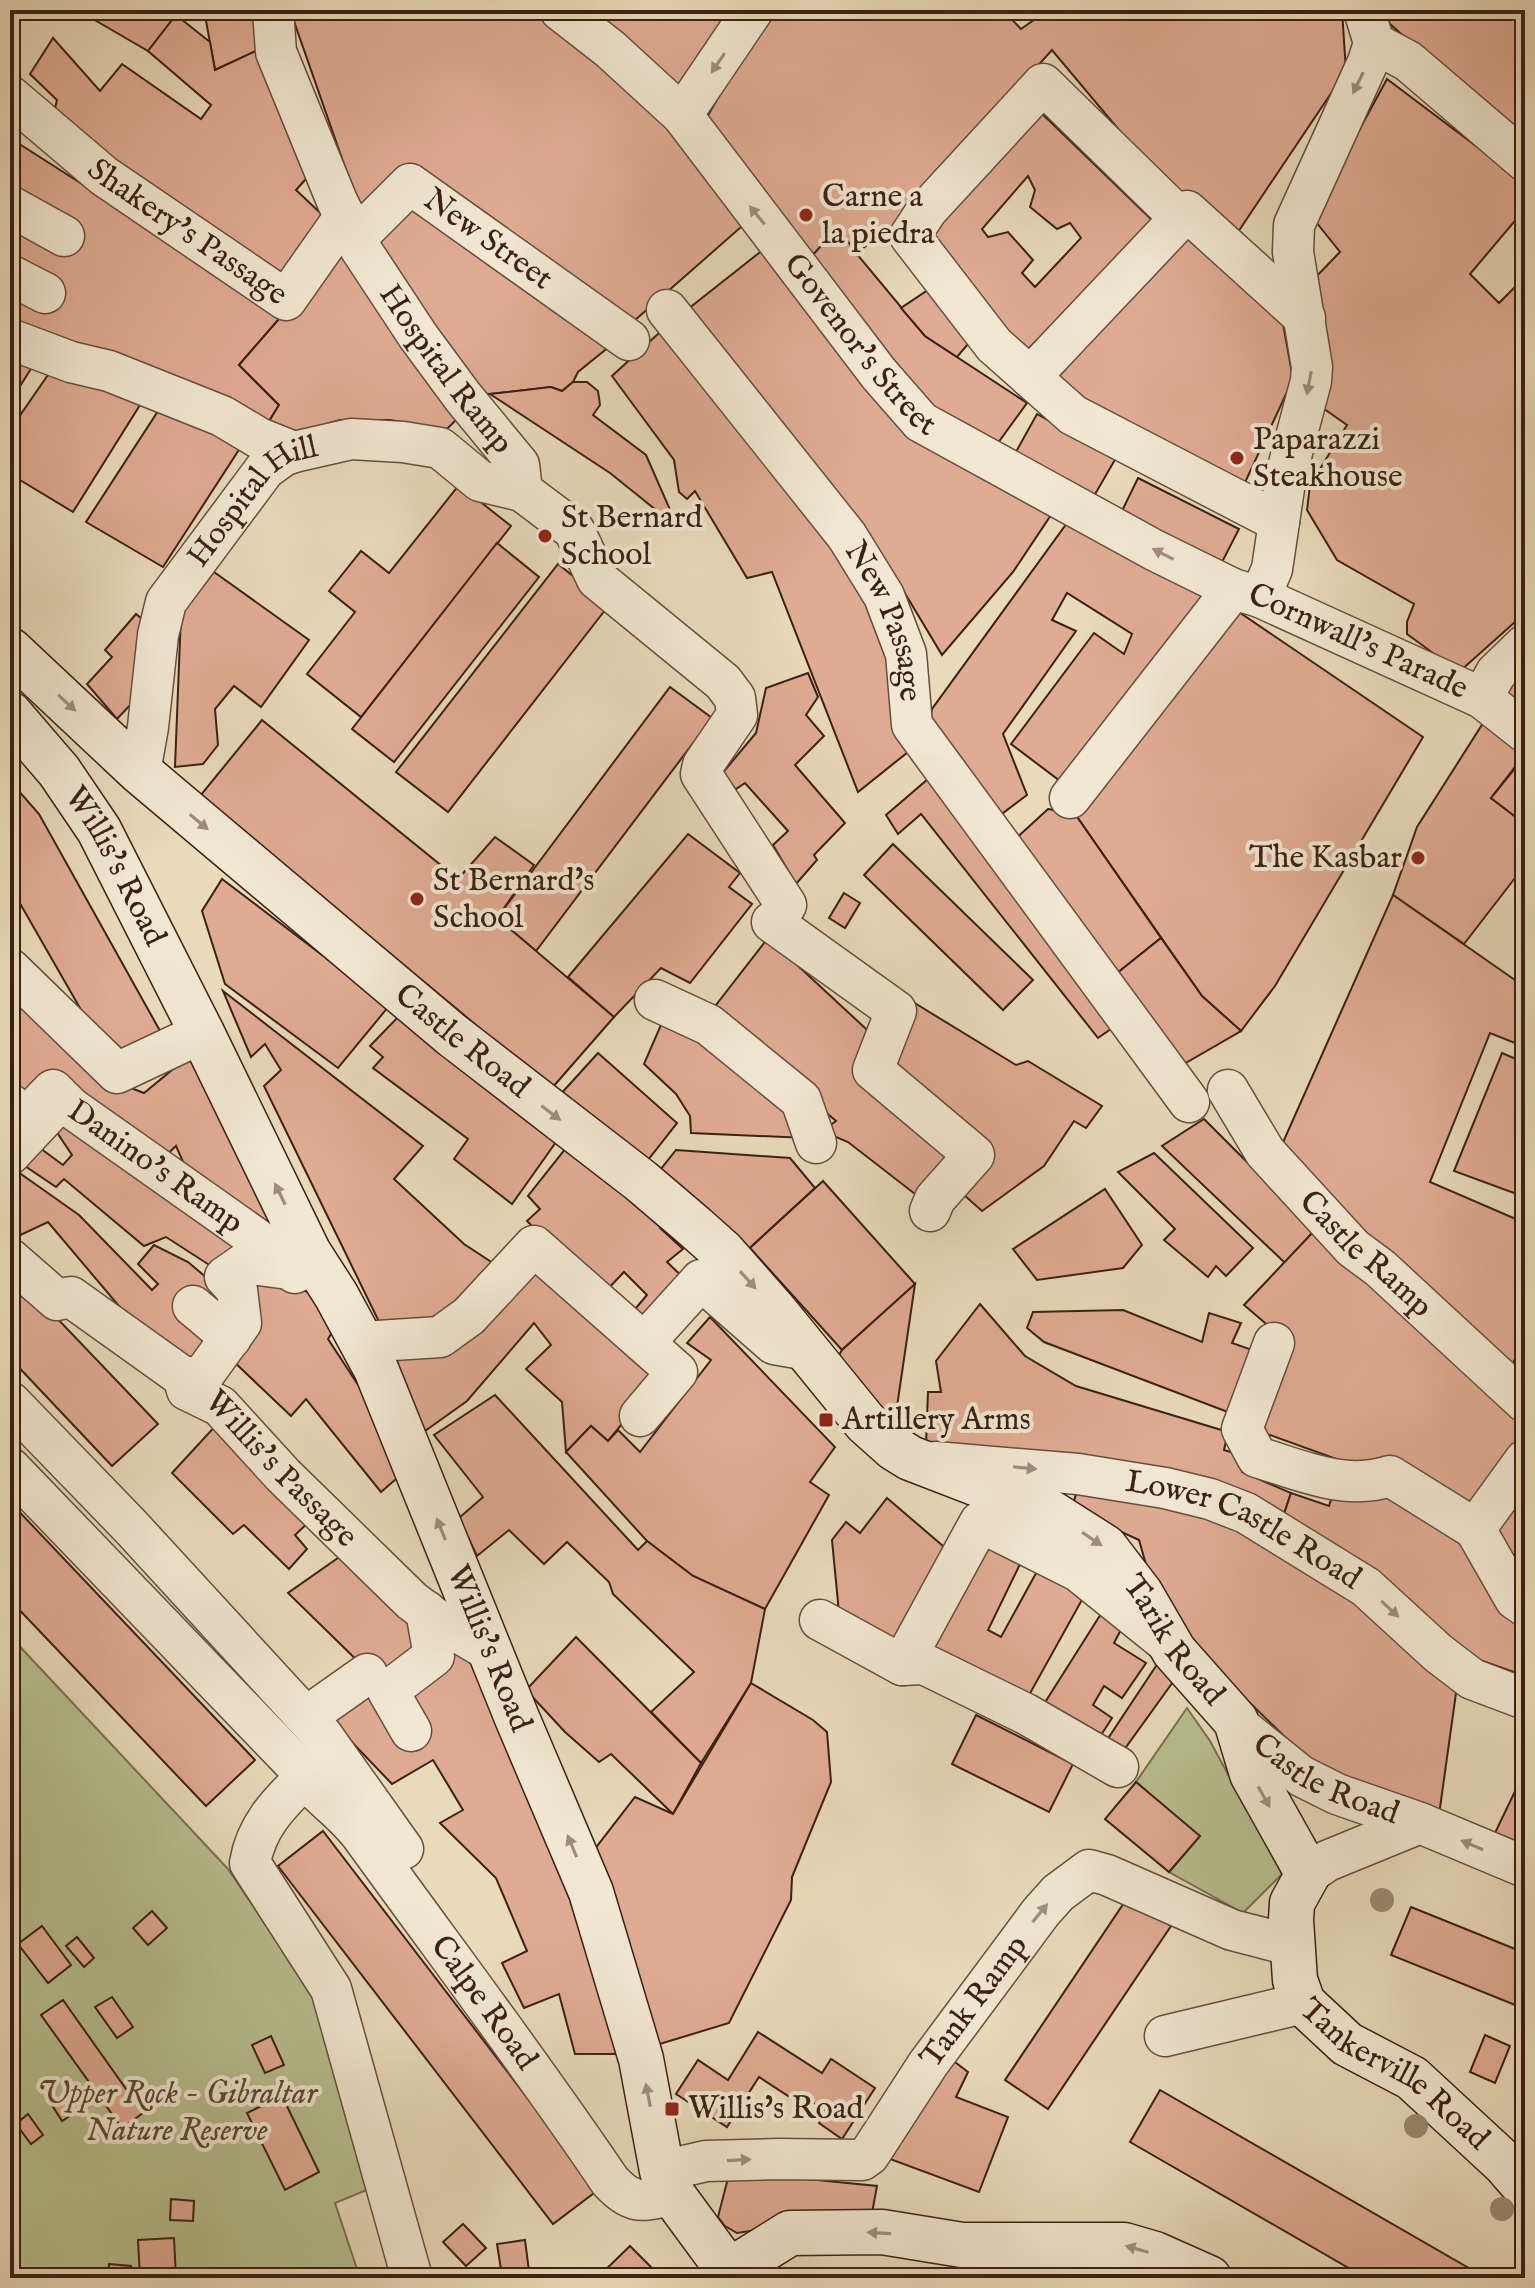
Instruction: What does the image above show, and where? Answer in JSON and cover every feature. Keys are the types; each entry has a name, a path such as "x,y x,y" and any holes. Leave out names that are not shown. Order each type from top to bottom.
{"street":[{"name":"Hospital Ramp","path":"273,10 276,52 350,227 378,278 418,336 519,465 522,491 574,530 597,579 714,673 735,698 737,715 708,756 701,774 779,913 896,1011 873,1070 974,1155 935,1199 930,1211"},
{"name":"Govenor's Street","path":"560,10 610,49 682,115 889,387 921,422 1154,550 1246,593"},
{"path":"682,115 753,10"},
{"path":"1369,26 1525,161"},
{"path":"1070,798 1246,593 1272,569 1286,475 1311,381 1305,318 1293,252 1294,225 1368,62 1369,26"},
{"path":"1180,218 1043,84 927,210 910,236 994,345 1073,415 1279,522"},
{"name":"Shakery's Passage","path":"10,96 104,176 286,300 350,227"},
{"name":"New Street","path":"350,227 410,184 629,340"},
{"path":"10,206 64,236"},
{"path":"1030,377 1187,211 1305,318"},
{"path":"10,275 45,293"},
{"name":"New Passage","path":"667,310 847,536 884,596 906,654 912,725 1189,1102"},
{"path":"10,339 71,362 109,371 185,401 294,452"},
{"name":"Hospital Hill","path":"140,772 158,635 166,602 265,469 294,452 351,439 403,442 440,448 480,481 522,491"},
{"name":"Cornwall's Parade","path":"1246,593 1482,698 1525,732"},
{"path":"1482,698 1496,673 1525,645"},
{"name":"Castle Road","path":"10,650 140,772 452,1035 677,1211 723,1252 866,1423 906,1454"},
{"name":"Willis’s Road","path":"10,714 59,771 99,830 326,1281 376,1369 591,1892 643,2067 668,2183 731,2274"},
{"path":"10,969 117,1073 202,1033"},
{"path":"655,1000 709,1025 801,1100 816,1143"},
{"name":"Danino's Ramp","path":"10,1104 25,1119 53,1090 61,1099 264,1244 326,1281"},
{"name":"Castle Ramp","path":"1228,1090 1265,1152 1353,1248 1380,1268 1525,1402"},
{"path":"10,1154 61,1099"},
{"name":"Danino's Ramp","path":"10,1123 17,1131 10,1138"},
{"path":"362,1342 440,1337 469,1316 534,1246 677,1372 640,1416"},
{"path":"10,1259 57,1300 71,1297 183,1377"},
{"name":"Willis's Passage","path":"326,1281 307,1283 289,1269 245,1263 225,1277 237,1290 241,1323 202,1377 183,1377 187,1390 220,1406 283,1475 426,1611 490,1651"},
{"path":"645,1342 701,1280 774,1344 808,1350"},
{"path":"193,1306 231,1338"},
{"path":"1274,1343 1242,1429 1257,1457 1332,1480 1370,1483 1390,1476 1475,1529 1515,1599 1525,1606"},
{"path":"10,1402 131,1527 322,1735 428,1884 456,1965"},
{"name":"Tarik Road","path":"906,1454 1050,1512 1105,1547 1141,1594 1172,1647 1240,1727 1252,1774 1308,1874"},
{"name":"Lower Castle Road","path":"906,1454 1078,1474 1165,1488 1210,1499 1246,1513 1366,1587 1438,1653 1472,1679 1525,1699"},
{"path":"1475,1529 1525,1460"},
{"name":"Calpe Road","path":"10,1468 296,1765 304,1779 359,1832 617,2189 642,2201 668,2183"},
{"path":"902,1665 980,1522 1078,1571 1172,1647"},
{"path":"411,1731 388,1691 434,1656 426,1611"},
{"path":"820,1620 902,1665 924,1664 1026,1714 1118,1767"},
{"path":"306,1717 367,1674"},
{"name":"Castle Road","path":"1240,1727 1301,1776 1337,1794 1420,1823 1525,1867"},
{"path":"304,1779 263,1825 253,1841 250,1863 331,1989 412,2278"},
{"name":"Castle Road","path":"1308,1874 1327,1861 1420,1823"},
{"name":"Tank Ramp","path":"668,2183 706,2161 862,2160 869,2155 928,2064 1041,1912 1058,1893 1089,1870 1232,1930 1294,1946"},
{"path":"1294,1946 1292,1903 1308,1874"},
{"name":"Tankerville Road","path":"1294,1946 1295,1980 1303,2003 1347,2044 1412,2078 1504,2163 1525,2187"},
{"path":"1165,2036 1303,2003"},
{"path":"731,2274 790,2233 882,2232 962,2245 1124,2245 1155,2254 1209,2278"}],"green space":[{"name":"Upper Rock - Gibraltar Nature Reserve","path":"10,1636 228,1869 315,1998 374,2187 335,2203 360,2278 10,2278"},
{"path":"1187,1708 1210,1741 1282,1874 1243,1913 1169,1872 1200,1836 1136,1782"}],"building":[{"path":"100,10 167,10 176,15 148,51 93,19"},
{"path":"204,10 254,10 256,51 215,70"},
{"path":"290,10 537,10 664,118 749,220 634,321 421,172 360,210"},
{"path":"580,10 731,10 680,92"},
{"path":"769,10 1003,10 1021,29 1048,10 1342,10 1346,71 1236,235 1155,173 1052,50 931,183 923,205 856,253 838,227 812,256 707,117"},
{"path":"1387,10 1525,10 1525,145 1380,15"},
{"path":"176,15 210,42 215,70 256,51 313,171 296,190 333,225 287,292 51,124 57,100 30,74 53,38 100,91 122,64 201,119 211,105 148,51"},
{"path":"1387,79 1525,183 1525,209 1470,274 1499,303 1525,277 1525,613 1459,672 1407,634 1407,622 1414,604 1337,560 1307,510 1310,485 1347,425 1317,404 1311,282 1340,252 1312,217"},
{"path":"1034,106 1156,224 1021,356 921,230","holes":["1028,176 1035,190 1030,207 1057,229 1070,223 1081,238 1035,287 1022,273 1033,260 1008,232 988,237 982,229"]},
{"path":"10,138 284,313 239,365 279,405 265,428 10,328"},
{"path":"413,196 615,342 578,372 573,382 562,391 551,387 475,393 372,241"},
{"path":"838,227 925,336 1027,403 995,447 931,409 812,256"},
{"path":"1185,231 1282,318 1293,379 1242,489 1075,402 1055,381"},
{"path":"347,241 463,413 447,429 390,420 340,420 286,436 265,428 279,405 239,365"},
{"path":"769,245 901,416 1055,509 1013,572 942,655 897,580 678,317"},
{"path":"931,288 969,343 957,357 925,336 901,308"},
{"path":"670,323 838,537 889,638 913,748 858,792 772,572 747,578 695,491 687,499 679,492 674,460 612,376"},
{"path":"10,354 34,364 10,402"},
{"path":"52,369 140,405 73,512 10,474 10,430"},
{"path":"573,382 587,382 598,391 600,405 593,415 646,455 671,512 666,518 610,473 490,394 551,387 562,391"},
{"path":"160,408 244,442 163,567 86,522"},
{"path":"1037,414 1116,458 1090,503 1012,459"},
{"path":"1138,478 1239,529 1219,568 1119,517"},
{"path":"459,485 511,526 361,717 307,674 355,612 329,591 361,551 389,573"},
{"path":"1067,523 1206,597 1064,784 1011,744 1094,633 1124,654 1132,634 1067,593 1052,620 1076,631 1003,734 1027,795 995,819 927,734 932,709"},
{"path":"497,543 539,577 394,762 352,729"},
{"name":"St Bernard's School","path":"558,564 609,605 448,812 396,772"},
{"path":"214,572 309,640 261,707 234,686 215,709 218,745 203,764 175,767 181,614"},
{"path":"1236,610 1423,737 1275,986 1241,1031 1202,996 1075,814"},
{"path":"136,614 154,629 147,687 117,719 87,684 112,657 105,650"},
{"path":"1525,665 1525,715 1501,696"},
{"path":"808,673 818,697 806,715 824,736 795,765 845,823 814,855 817,860 796,884 773,845 788,831 745,783 736,789 720,776 756,733 766,688"},
{"name":"St Bernard's School","path":"670,687 712,718 536,951 497,918"},
{"name":"St Bernard's School","path":"262,720 458,879 495,837 534,865 497,918 614,1017 552,1088 200,796"},
{"path":"1485,720 1525,754 1491,798 1525,824 1525,865 1464,944 1393,895 1417,827"},
{"path":"1525,756 1525,824 1491,798"},
{"path":"928,779 1118,1024 1098,1038 921,814 898,834 886,815"},
{"path":"10,781 39,814 169,1047 116,1071 10,886"},
{"path":"1048,809 1075,814 1161,938 1111,978 1012,842"},
{"path":"688,834 740,873 729,887 752,904 690,983 661,968 614,1017 568,977"},
{"path":"893,844 1033,980 1003,1010 864,875"},
{"path":"222,879 389,1006 338,1068 225,984 202,911"},
{"path":"844,893 860,903 845,928 829,918"},
{"path":"1393,895 1525,987 1525,1047 1490,1033 1430,1182 1525,1223 1525,1335 1512,1366 1367,1246 1280,1149"},
{"path":"768,938 878,1040 960,1159 924,1201 848,1142 822,1131 836,1121 709,1014"},
{"path":"1161,938 1202,996 1241,1031 1177,1068 1111,978"},
{"path":"10,983 118,1083 144,1093 189,1056 286,1229 273,1239 192,1182 176,1146 160,1161 10,1095"},
{"path":"223,991 423,1146 394,1179 464,1244 502,1269 427,1330 385,1334 264,1086 281,1070 265,1044 251,1057"},
{"path":"913,1002 1016,1065 1028,1061 1102,1106 1086,1128 1074,1121 1044,1166 982,1211 955,1187 988,1151 884,1066"},
{"path":"667,1011 793,1102 807,1138 691,1133 690,1116 676,1094 644,1064"},
{"path":"401,1014 561,1135 512,1204 454,1159 468,1139 373,1068 383,1057 370,1046"},
{"path":"598,1053 677,1123 644,1165 559,1096"},
{"path":"1502,1053 1525,1063 1525,1197 1454,1171"},
{"path":"62,1114 257,1251 214,1268 166,1237 144,1246 64,1179 56,1187 25,1166 40,1148 63,1165 72,1155 52,1125"},
{"path":"1204,1119 1315,1230 1285,1263 1162,1146"},
{"path":"570,1143 670,1217 660,1228 683,1249 667,1262 689,1283 647,1330 630,1315 647,1295 624,1272 602,1295 527,1221 540,1209 528,1196"},
{"path":"676,1150 790,1158 815,1188 742,1255 657,1174"},
{"path":"1154,1153 1253,1248 1226,1276 1216,1266 1208,1277 1164,1240 1175,1229 1118,1172"},
{"path":"11,1167 79,1215 152,1290 158,1284 138,1264 154,1245 188,1262 233,1300 219,1340 191,1369 129,1318 48,1222 14,1238 10,1234"},
{"path":"823,1181 915,1284 842,1350 750,1248"},
{"path":"1105,1189 1142,1245 1123,1268 1037,1280 1013,1249"},
{"path":"1315,1230 1525,1424 1525,1438 1473,1512 1256,1430 1291,1345 1244,1305"},
{"path":"535,1257 661,1376 608,1441 591,1426 566,1452 562,1402 526,1369 551,1345 534,1323 467,1401 425,1431 391,1356"},
{"path":"10,1269 158,1424 112,1466 10,1358"},
{"path":"248,1271 284,1277 310,1294 338,1323 328,1339 387,1429 403,1473 381,1492 306,1399 291,1416 231,1359"},
{"path":"915,1284 894,1427 835,1362 842,1350"},
{"path":"980,1304 1025,1356 1076,1386 1228,1432 1224,1450 1244,1456 1242,1472 1291,1493 1283,1517 926,1445 928,1392 941,1392 936,1361"},
{"path":"1123,1310 1202,1342 1209,1313 1241,1323 1232,1343 1258,1352 1233,1414 1044,1342 1027,1328 1033,1312"},
{"path":"710,1317 835,1447 810,1482 829,1495 765,1609 693,1576 647,1541 566,1452 591,1426 608,1441 618,1430 640,1452 711,1360 687,1343"},
{"path":"495,1395 638,1550 647,1541 693,1576 765,1609 751,1683 701,1763 651,1712 694,1672 613,1594 609,1582 567,1542 544,1564 509,1530 477,1556 459,1518 483,1497 434,1435"},
{"path":"219,1422 311,1520 295,1535 307,1549 289,1569 244,1525 233,1534 172,1473"},
{"path":"1525,1472 1525,1598 1488,1522"},
{"path":"1383,1487 1465,1539 1525,1619 1525,1676 1460,1653 1384,1576 1283,1517 1291,1493 1329,1506 1334,1490"},
{"path":"1077,1490 1178,1507 1245,1530 1335,1582 1457,1686 1439,1815 1319,1770 1183,1638 1147,1568 1139,1540 1072,1509"},
{"path":"887,1498 950,1552 901,1655 840,1623 832,1540 846,1522 860,1533"},
{"path":"10,1502 255,1760 206,1806 10,1600"},
{"path":"981,1534 1023,1558 988,1630 1001,1637 1041,1564 1088,1589 1023,1706 921,1652"},
{"path":"345,1553 422,1637 380,1694 435,1634 470,1657 603,1971 616,2054 575,2054 559,1994 524,2008 502,1963 527,1951 496,1878 440,1823 463,1810 433,1760 392,1784 325,1714 373,1676 288,1593"},
{"path":"1104,1609 1125,1622 1114,1643 1146,1663 1122,1698 1104,1686 1093,1705 1112,1718 1094,1746 1039,1712"},
{"path":"576,1637 701,1763 673,1814 611,1754 599,1762 565,1732 526,1690"},
{"path":"1160,1660 1178,1675 1121,1754 1105,1743"},
{"path":"751,1683 813,1720 827,1732 831,1782 792,1877 791,1900 729,2023 653,2046 591,1854 635,1797 673,1814"},
{"path":"976,1715 1073,1764 1049,1812 952,1764"},
{"path":"1136,1782 1200,1836 1169,1872 1105,1819"},
{"path":"1518,1785 1525,1788 1525,1849 1494,1835"},
{"path":"323,1831 598,2190 553,2224 278,1866"},
{"path":"1128,1897 1171,1926 1048,2109 1005,2080"},
{"path":"1411,1907 1525,1953 1525,2009 1391,1955"},
{"path":"152,1911 167,1928 148,1945 133,1928"},
{"path":"42,1926 71,1965 48,1983 18,1944"},
{"path":"77,1937 94,1958 84,1967 66,1946"},
{"path":"112,1997 133,2027 117,2038 95,2007"},
{"path":"63,2000 143,2113 122,2128 41,2015"},
{"path":"758,2032 822,2073 831,2059 875,2088 842,2139 819,2123 827,2112 806,2098 802,2105 759,2077 727,2127 676,2094 698,2060 728,2080"},
{"path":"1485,2035 1510,2046 1495,2083 1470,2072"},
{"path":"271,2036 284,2065 265,2073 252,2045"},
{"path":"951,2059 968,2072 956,2097 1008,2117 979,2192 890,2159 913,2118 939,2085"},
{"path":"75,2090 85,2106 62,2121 52,2105"},
{"path":"1160,2090 1486,2278 1366,2278 1130,2142"},
{"path":"282,2096 319,2172 285,2190 247,2113"},
{"path":"28,2114 43,2135 31,2144 16,2124"},
{"path":"737,2172 877,2186 872,2213 737,2233 718,2217 727,2182"},
{"path":"171,2199 194,2201 193,2221 170,2220"},
{"path":"463,2224 486,2248 466,2266 443,2242"},
{"path":"174,2238 176,2278 140,2278 138,2240"},
{"path":"525,2240 529,2271 502,2276 497,2244"},
{"path":"630,2246 662,2278 597,2278"},
{"path":"109,2264 131,2266 130,2278 108,2278"},
{"path":"1129,2271 1143,2278 1021,2278 1021,2273"},
{"path":"916,2272 984,2276 984,2278 916,2278"}],"place":[{"name":"Carne a la piedra","path":"806,215"},
{"name":"Paparazzi Steakhouse","path":"1237,458"},
{"name":"St Bernard School","path":"545,536"},
{"name":"The Kasbar","path":"1418,858"},
{"name":"St Bernard's School","path":"417,899"},
{"name":"Artillery Arms","path":"826,1420"},
{"name":"Willis's Road","path":"672,2109"}]}
